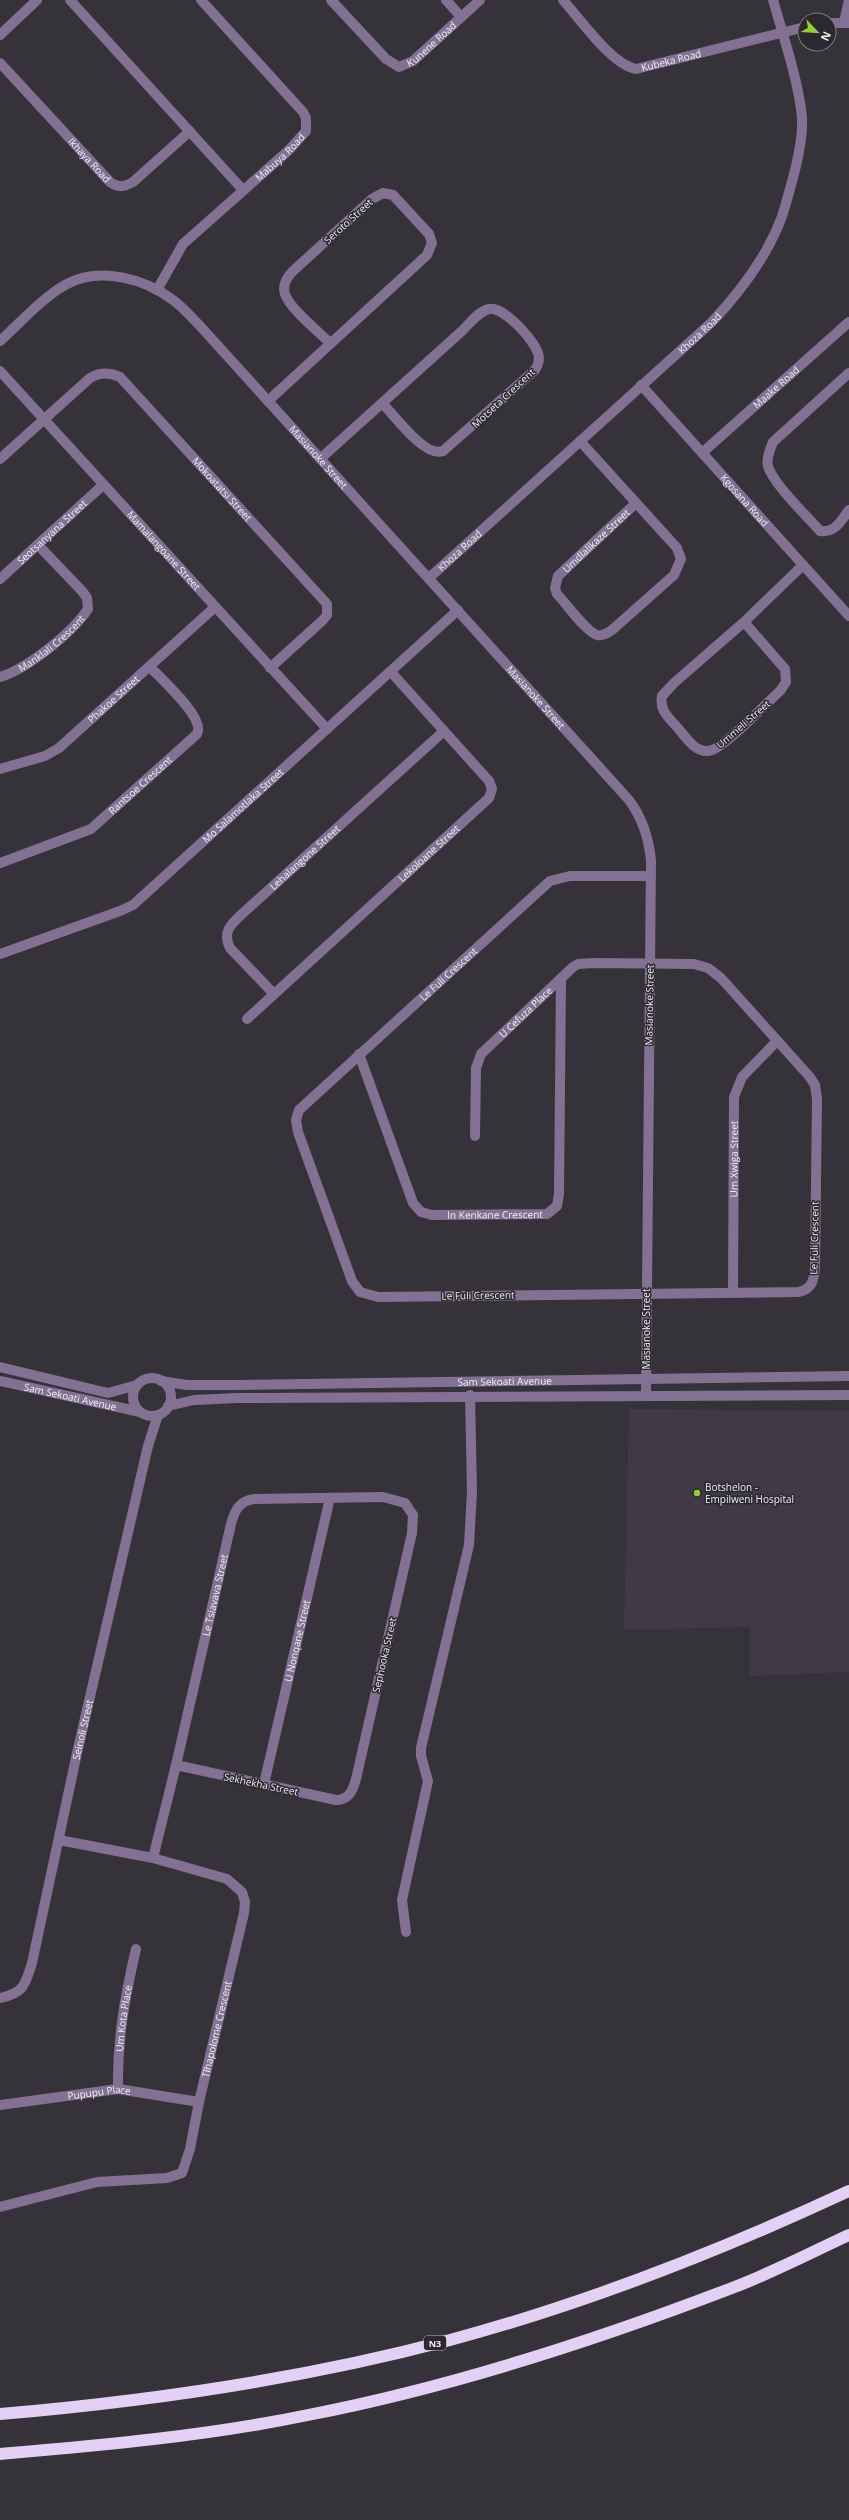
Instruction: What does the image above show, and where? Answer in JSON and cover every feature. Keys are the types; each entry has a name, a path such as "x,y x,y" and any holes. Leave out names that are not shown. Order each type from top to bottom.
{"highway":[{"name":"N3","path":"0,2414 81,2407 250,2384 450,2340 563,2306 658,2272 758,2234 849,2191"},
{"path":"0,2454 122,2444 307,2416 440,2386 569,2347 734,2287 849,2235"}],"street":[{"path":"0,35 37,0"},
{"path":"70,0 243,190"},
{"name":"Mabuya Road","path":"156,290 183,244 302,137 306,131 306,118 297,105 202,0"},
{"name":"Kunene Road","path":"331,0 386,59 399,67 413,61 480,0"},
{"path":"446,0 461,17"},
{"name":"Kubeka Road","path":"563,0 617,60 623,65 636,69 797,29"},
{"name":"Khoza Road","path":"429,578 721,312 765,250 781,219 796,167 802,127 800,105 773,0"},
{"path":"837,23 847,22 849,0"},
{"name":"Ikhaya Road","path":"0,63 110,182 117,186 122,186 133,182 190,131"},
{"name":"Seroto Street","path":"268,401 422,260 431,248 429,234 393,195 383,193 372,199 293,271 286,281 284,294 330,343"},
{"name":"Masianoke Street","path":"0,341 60,288 77,279 91,276 115,277 131,280 156,290 180,305 629,800 638,814 646,833 650,851 646,1396"},
{"name":"Motseta Crescent","path":"491,309 501,311 512,320 532,343 539,358 538,365 531,374 454,443 439,453 424,447 382,403 479,315 491,309"},
{"name":"Maake Road","path":"702,453 849,322"},
{"name":"Mamalangoane Street","path":"0,371 327,729"},
{"path":"849,373 774,442 769,451 768,466 780,486 820,531 828,532 836,528 849,510"},
{"name":"Mokoatatsi Street","path":"44,418 98,374 111,374 120,377 315,589 327,604 327,616 270,668"},
{"name":"Kgosana Road","path":"641,385 849,616"},
{"path":"320,459 382,403"},
{"path":"0,459 44,418"},
{"name":"Umdlalikaze Street","path":"580,441 678,548 681,559 680,566 674,575 618,626 607,634 598,635 589,629 557,594 555,588 558,576 636,503"},
{"name":"Seotsanyana Street","path":"0,580 103,485"},
{"name":"Manklali Crescent","path":"0,677 30,664 77,622 88,609 87,598 82,590 38,545"},
{"name":"Ummeli Street","path":"744,622 784,669 786,682 724,743 712,750 702,750 693,745 663,711 662,696 674,683 744,622 803,565"},
{"name":"Phakoe Street","path":"0,769 40,758 59,748 215,608"},
{"name":"Mo Salamotlaka Street","path":"0,954 133,905 392,672 458,610"},
{"name":"Rantsoe Crescent","path":"0,863 91,829 197,734 199,726 194,714 150,667"},
{"name":"Lekoloane Street","path":"247,1019 489,798 492,789 489,781 392,672"},
{"name":"Lehalangone Street","path":"274,994 230,948 227,939 228,930 242,914 444,731"},
{"name":"Le Fuli Crescent","path":"650,876 570,876 550,881 299,1110 296,1120 298,1132 352,1281 360,1292 378,1297 646,1292 804,1291 811,1285 814,1276 816,1092 809,1076 721,978 708,968 694,964 650,964"},
{"name":"U Cefuza Place","path":"475,1136 476,1068 481,1054 573,967 583,963 650,964"},
{"name":"In Kenkane Crescent","path":"359,1054 414,1203 421,1212 432,1216 547,1214 557,1206 559,1194 561,978"},
{"name":"Um Xwiga Street","path":"733,1292 734,1097 742,1077 777,1041"},
{"name":"Sam Sekoati Avenue","path":"0,1367 108,1393 137,1385"},
{"name":"Sam Sekoati Avenue","path":"161,1381 187,1385 236,1385 849,1376"},
{"path":"146,1379 161,1381 166,1384 171,1395 168,1406 158,1415 143,1414 133,1400 137,1385 146,1379"},
{"name":"Sam Sekoati Avenue","path":"0,1381 143,1414"},
{"name":"Sam Sekoati Avenue","path":"168,1406 194,1400 238,1398 470,1395 646,1396 849,1394"},
{"path":"406,1932 402,1900 428,1781 421,1756 421,1748 469,1545 472,1492 470,1395"},
{"name":"Seinoli Street","path":"143,1414 148,1446"},
{"name":"Seinoli Street","path":"0,1998 18,1992 28,1975 148,1446 158,1415"},
{"name":"Le Tsiavava Street","path":"153,1858 235,1510 242,1502 254,1499 330,1498 391,1498 405,1503 410,1509"},
{"name":"U Nonqane Street","path":"264,1784 330,1498"},
{"name":"Sephooka Street","path":"346,1799 352,1791 356,1779 412,1532 413,1523 410,1509"},
{"name":"Sekhekha Street","path":"176,1765 336,1800 346,1799"},
{"name":"Tlhapolome Crescent","path":"0,2207 97,2182 175,2177 182,2173 186,2165 245,1902 236,1885 227,1879 153,1858 59,1840"},
{"name":"Um Kota Place","path":"118,2089 117,2052 136,1949"},
{"name":"Pupupu Place","path":"0,2105 118,2089 199,2102"}],"shaded area":[{"path":"629,1409 849,1411 849,1672 750,1676 750,1627 624,1630"}],"place":[{"name":"Botshelon - Empilweni Hospital","path":"697,1493"}]}
